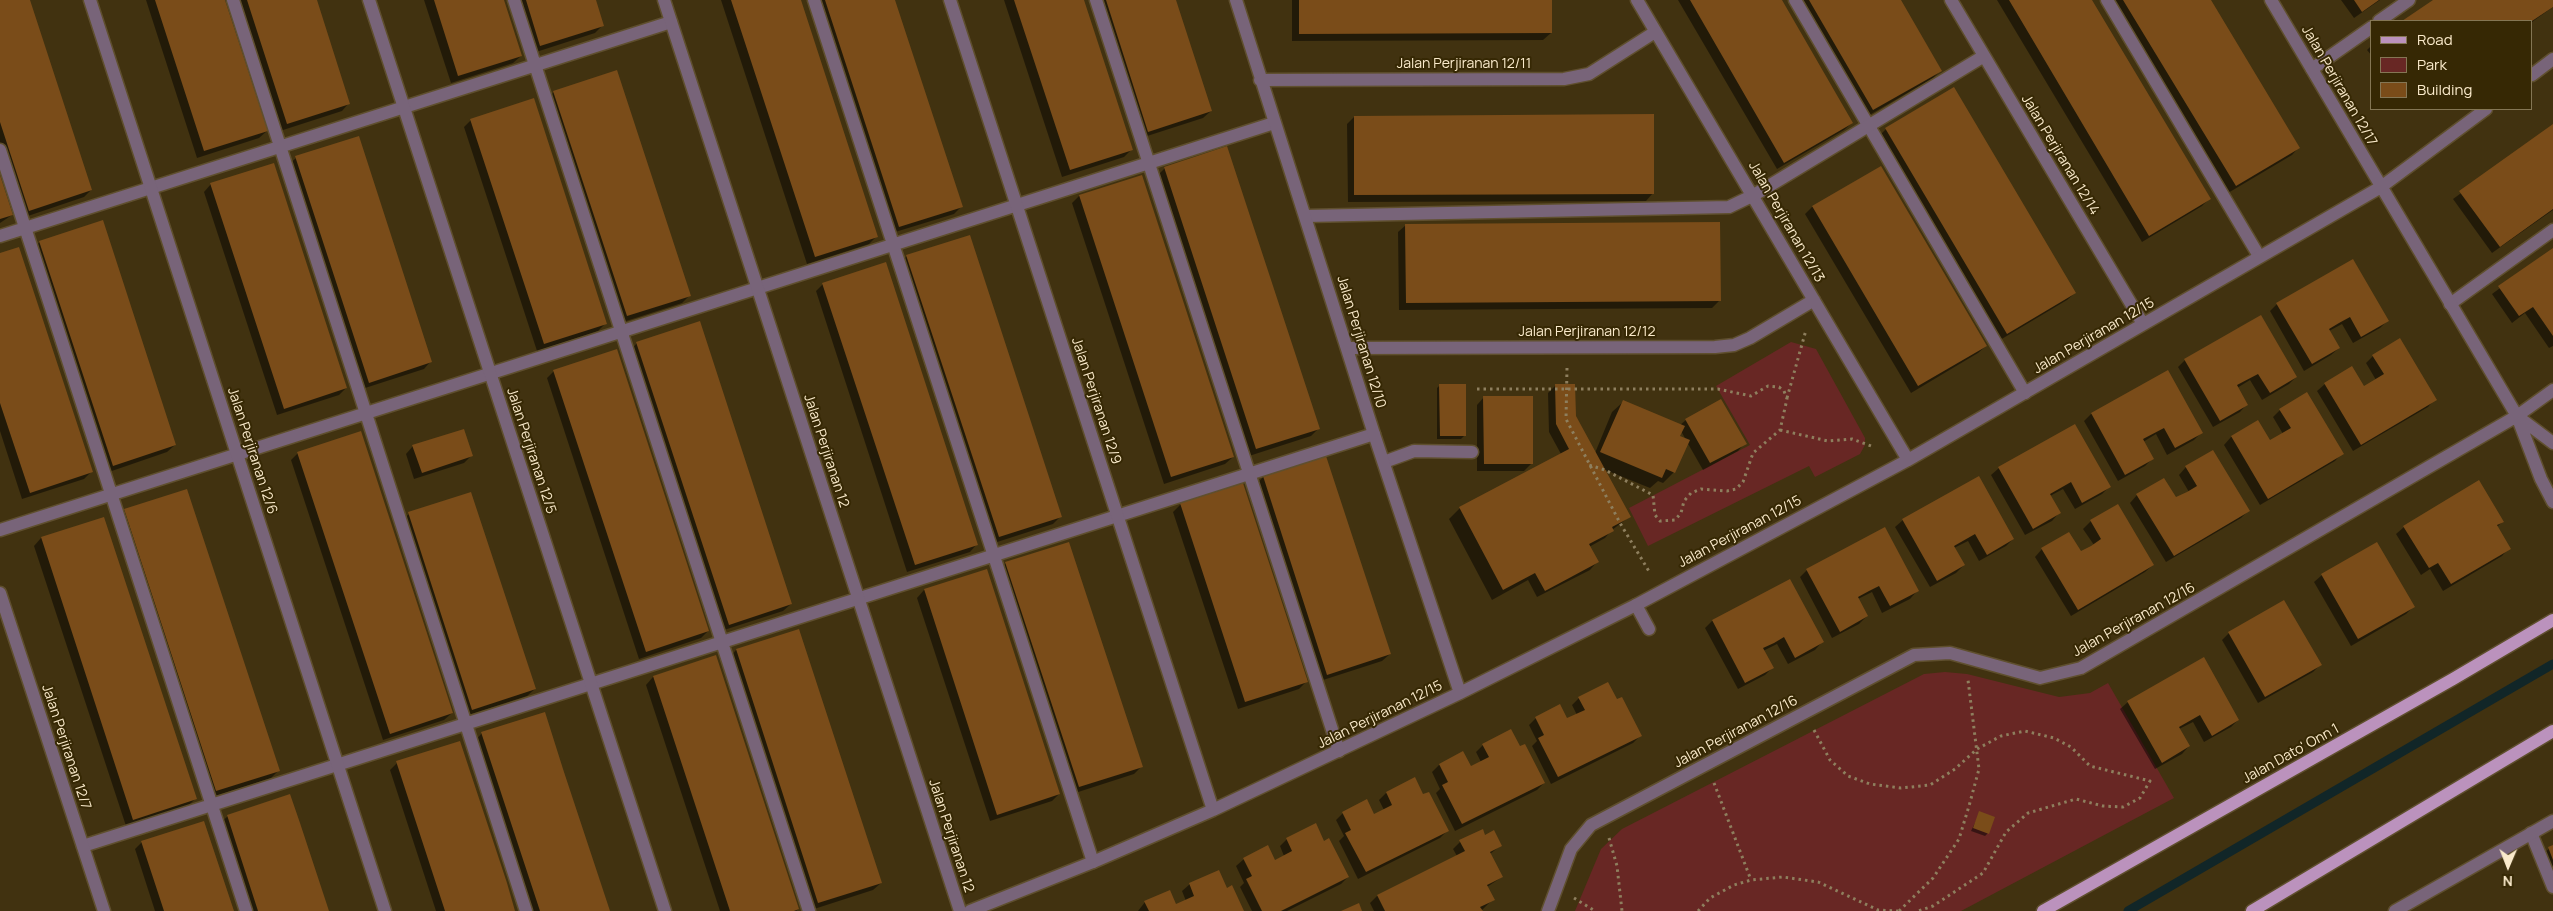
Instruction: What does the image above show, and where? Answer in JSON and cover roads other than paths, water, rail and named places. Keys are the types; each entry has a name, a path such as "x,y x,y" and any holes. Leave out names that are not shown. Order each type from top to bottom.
{"main road":[{"name":"Jalan Dato' Onn 1","path":"2043,911 2453,679 2553,620"},
{"path":"2252,911 2553,731"}],"street":[{"name":"Jalan Perjiranan 12/6","path":"90,0 385,911"},
{"path":"233,0 526,911"},
{"name":"Jalan Perjiranan 12/5","path":"369,0 665,911"},
{"path":"514,0 809,911"},
{"name":"Jalan Perjiranan 12","path":"664,0 960,911"},
{"path":"814,0 1094,862"},
{"name":"Jalan Perjiranan 12/9","path":"950,0 1213,810"},
{"path":"1096,0 1339,751"},
{"name":"Jalan Perjiranan 12/10","path":"1236,0 1374,434 1460,693"},
{"name":"Jalan Perjiranan 12/13","path":"1637,0 1754,195 1908,460"},
{"path":"1795,0 2025,393"},
{"name":"Jalan Perjiranan 12/14","path":"1951,0 2143,324"},
{"path":"2107,0 2259,256"},
{"name":"Jalan Perjiranan 12/17","path":"2271,0 2517,416"},
{"path":"2380,20 2409,0"},
{"path":"0,236 671,22"},
{"path":"2312,69 2370,28"},
{"name":"Jalan Perjiranan 12/11","path":"1260,80 1564,79 1589,74 1655,32"},
{"path":"1306,216 1729,207 1754,195 1984,56"},
{"path":"2533,74 2553,59"},
{"name":"Jalan Perjiranan 12/15","path":"970,911 1094,862 1213,810 1460,693 1636,605 1908,460 2381,187 2485,110"},
{"path":"0,530 1274,123"},
{"path":"0,150 246,911"},
{"path":"2450,304 2553,230"},
{"name":"Jalan Perjiranan 12/12","path":"1348,348 1716,347 1734,345 1814,300"},
{"name":"Jalan Perjiranan 12/16","path":"1548,911 1571,849 1591,825 1804,712 1914,655 1950,653 2040,678 2081,668 2517,416 2553,390"},
{"path":"2517,416 2553,443"},
{"path":"2517,416 2541,480 2553,502"},
{"path":"83,846 1374,434"},
{"path":"1384,462 1414,452 1472,452"},
{"name":"Jalan Perjiranan 12/7","path":"0,593 104,911"},
{"path":"1636,605 1649,629"},
{"path":"2395,911 2416,906 2553,821"},
{"path":"2532,833 2553,887"}],"waterway":[{"path":"2128,911 2553,664"}]}
